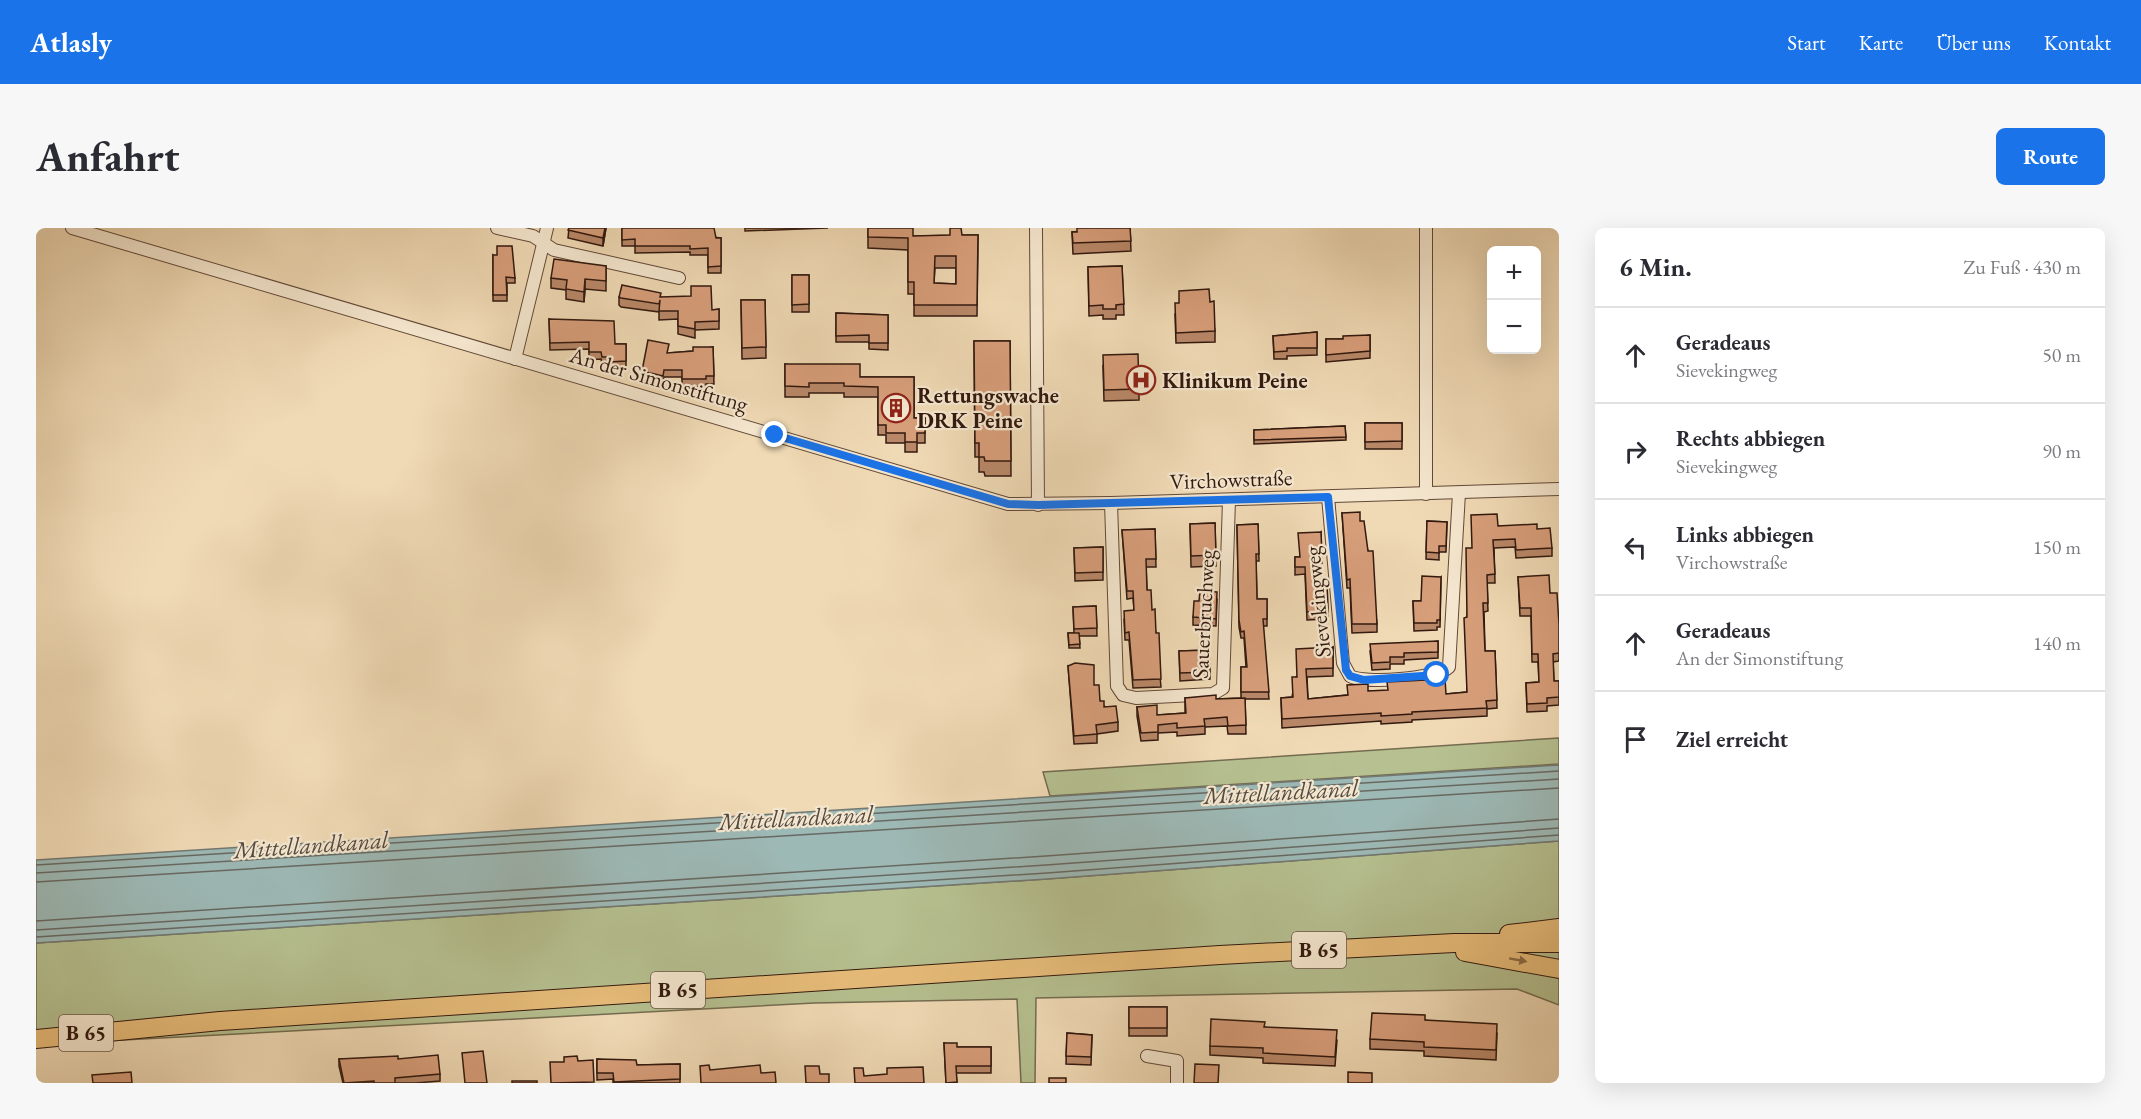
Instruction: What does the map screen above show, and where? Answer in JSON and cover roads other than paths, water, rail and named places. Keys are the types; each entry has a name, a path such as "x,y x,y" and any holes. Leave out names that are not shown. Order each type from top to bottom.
{"main road":[{"path":"1454,943 1537,929 1559,928"},
{"name":"B 65","path":"36,1039 220,1021 1208,955 1454,943 1559,943"},
{"path":"1419,945 1516,959 1559,969"}],"street":[{"name":"An der Simonstiftung","path":"72,228 1008,504 1038,505"},
{"path":"497,228 533,236 554,250 680,278"},
{"path":"515,359 547,228"},
{"path":"1036,228 1038,505"},
{"path":"1426,228 1426,494"},
{"name":"Virchowstraße","path":"1038,505 1559,489"},
{"name":"Sievekingweg","path":"1328,497 1343,663 1350,676 1364,680 1437,675 1449,667 1459,493"},
{"name":"Sauerbruchweg","path":"1110,503 1118,686 1123,695 1136,698 1213,694 1222,688 1229,500"},
{"path":"1147,1056 1177,1061 1177,1083"}],"water":[{"name":"Mittellandkanal","path":"1559,765 1559,841 1047,879 36,943 36,860"}],"place":[{"name":"Klinikum Peine","path":"1141,380"},
{"name":"Rettungswache DRK Peine","path":"896,408"}]}
